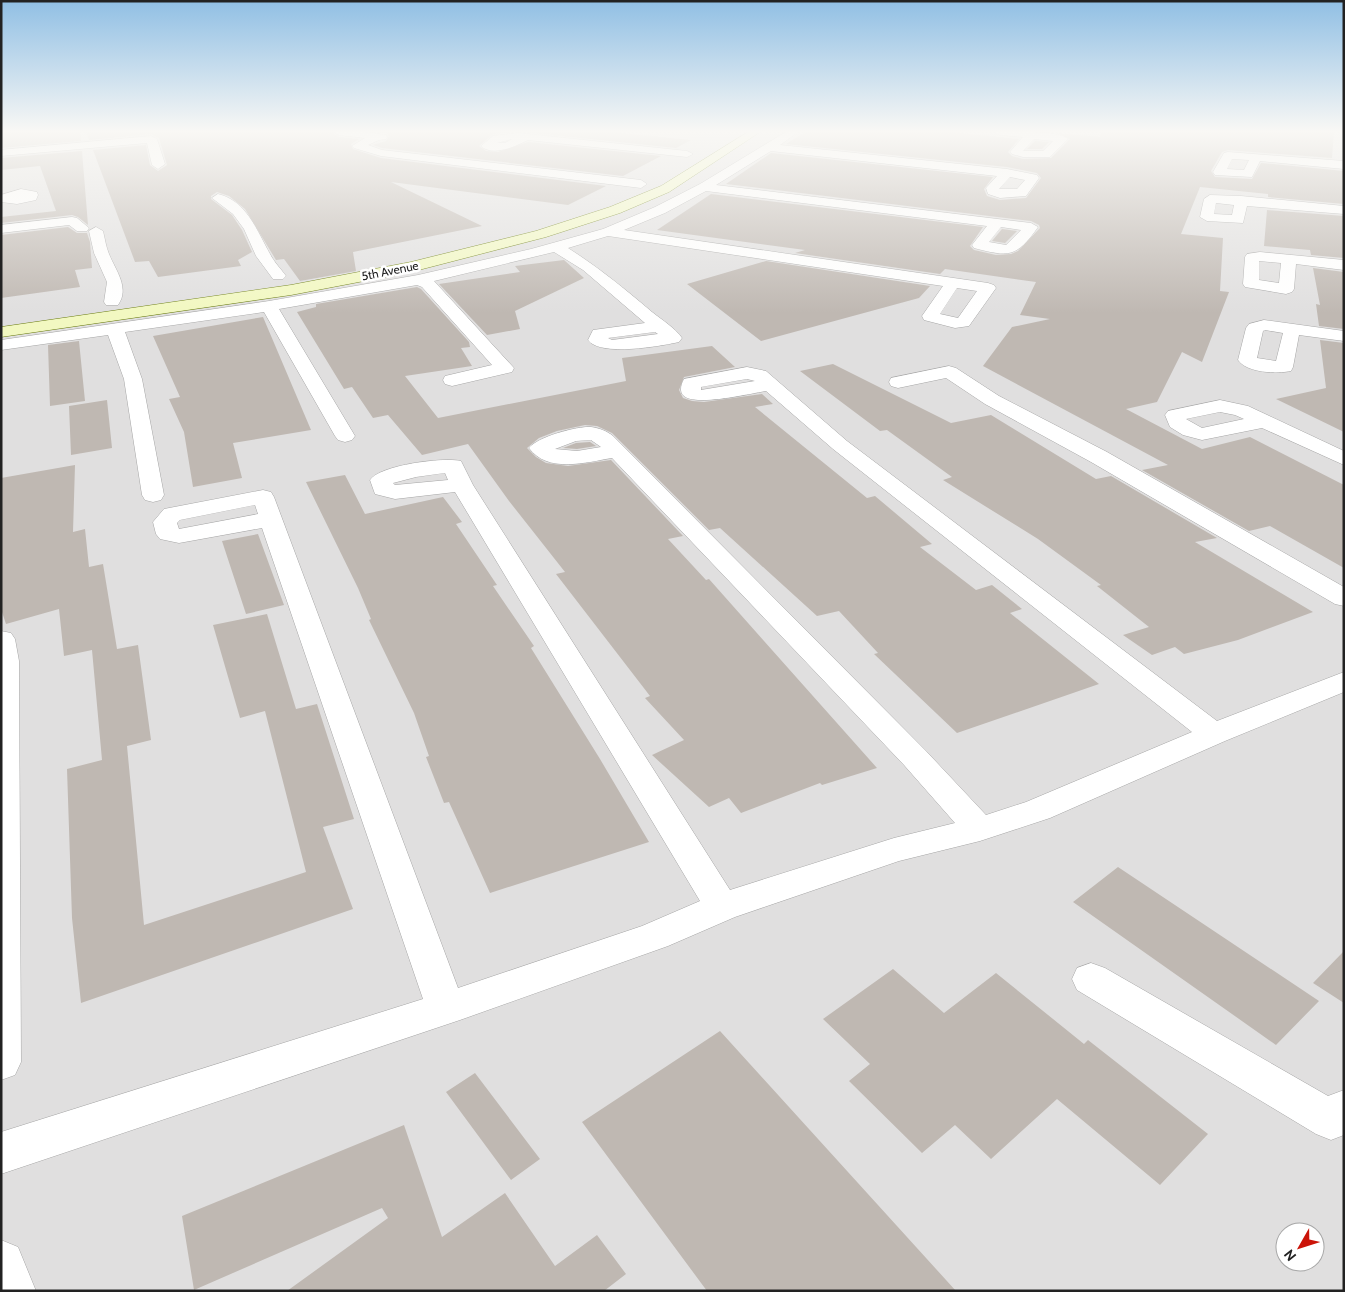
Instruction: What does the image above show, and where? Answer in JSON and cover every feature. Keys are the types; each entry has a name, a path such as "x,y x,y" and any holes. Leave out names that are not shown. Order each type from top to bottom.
{"street":[{"path":"315,271 394,257 469,240 541,221 620,192"},
{"name":"5th Avenue","path":"1,332 290,290 419,266 541,234 614,210 656,192"},
{"path":"1,345 269,306 418,280 534,253 608,232 660,210 694,192"},
{"path":"747,192 997,223"},
{"path":"210,196 238,211 251,229 263,256 278,276"},
{"path":"1241,200 1344,210"},
{"path":"1,229 72,221 99,228 101,253 114,282 112,302"},
{"path":"608,232 953,283"},
{"path":"554,246 588,267 658,326"},
{"path":"1289,259 1344,265"},
{"path":"259,279 297,274"},
{"path":"418,280 428,284 504,368 500,371 452,380"},
{"path":"1,318 161,294"},
{"path":"269,306 344,436"},
{"path":"115,329 133,380 153,495"},
{"path":"1292,329 1344,336"},
{"path":"898,382 949,372 992,400 1099,457 1344,598"},
{"path":"770,385 847,451 1214,734"},
{"path":"1264,421 1344,459"},
{"path":"616,451 915,758 980,829"},
{"path":"462,485 722,907"},
{"path":"271,519 446,1008"},
{"path":"1,639 5,661 1,1062"},
{"path":"1,1153 446,1008 655,936 722,907 894,850 980,829 1038,810 1214,734 1344,681"},
{"path":"1091,979 1331,1120 1344,1109"},
{"path":"1,1264 12,1291"}],"shaded area":[{"path":"1,192 1344,192 1344,1291 1,1291"}],"building":[{"path":"49,192 85,192 88,225 72,215 1,223 1,217 56,211"},
{"path":"109,192 217,192 211,196 211,199 232,215 242,230 252,252 238,260 241,266 158,277 149,261 135,262"},
{"path":"218,192 412,192 482,226 353,252 356,271 300,281 284,259 276,260 245,209 229,196"},
{"path":"470,192 593,192 568,205"},
{"path":"794,192 985,192 987,196 1000,200 1026,198 1030,192 1198,192 1181,234 1223,238 1220,291 1229,292 1202,362 1182,352 1157,402 1126,409 1202,449 1250,437 1344,485 1344,568 1270,526 1249,531 1142,470 1168,465 983,366 1012,327 1050,319 1020,315 1036,282 945,269 940,274 795,253 805,250 657,230 711,194 983,227 970,246 974,250 996,255 1011,254 1018,251 1040,228 1039,225 1031,221"},
{"path":"1251,192 1344,192 1344,204 1268,197 1268,194"},
{"path":"1267,210 1344,216 1344,258 1311,255 1310,250 1264,246"},
{"path":"68,227 77,233 87,233 90,242 92,268 75,270 80,287 1,298 1,235"},
{"path":"1002,229 1017,231 1005,243 992,241"},
{"path":"564,260 584,278 515,311 520,329 487,335 439,284 520,272 515,266"},
{"path":"766,261 930,286 919,298 761,341 687,284"},
{"path":"1313,268 1344,272 1344,329 1319,326 1316,304 1320,305"},
{"path":"417,287 421,289 469,342 470,347 461,348 472,366 405,376 438,418 626,381 622,358 712,346 735,367 684,377 679,390 683,398 704,402 762,394 773,404 755,407 867,498 875,496 932,544 920,547 976,590 992,585 1022,609 1010,613 1099,684 957,733 874,654 878,653 839,611 817,616 720,528 709,530 612,433 597,426 585,425 557,431 539,438 527,448 546,463 568,466 611,460 683,536 668,539 706,580 709,579 877,768 822,785 820,783 741,813 729,798 709,807 652,755 684,740 645,698 650,696 556,574 565,572 509,501 468,444 422,455 388,415 373,418 352,387 344,389 297,312 316,307 316,304"},
{"path":"263,317 311,430 233,443 242,478 193,487 184,432 169,399 180,397 153,336"},
{"path":"1320,340 1344,343 1344,432 1276,399 1326,388"},
{"path":"79,341 85,401 50,406 48,345"},
{"path":"833,364 951,423 991,415 1096,479 1111,476 1217,538 1195,542 1313,612 1238,640 1184,654 1175,647 1152,655 1123,635 1149,627 1097,586 1101,585 1038,539 943,480 952,477 887,430 880,431 800,371"},
{"path":"107,400 112,448 71,455 69,406"},
{"path":"590,442 596,446 577,449 563,448 576,443"},
{"path":"75,465 73,532 85,529 89,567 103,564 117,649 138,645 151,740 127,746 144,925 306,872 265,711 240,718 213,625 267,614 296,709 317,704 354,819 323,827 353,909 81,1003 72,918 67,769 102,760 92,650 64,656 59,609 6,624 1,609 1,478"},
{"path":"345,475 365,514 443,497 462,522 456,524 497,585 493,586 534,646 531,648 649,842 490,893 449,802 444,803 426,757 429,756 414,713 369,620 371,619 358,588 306,482"},
{"path":"258,534 284,605 246,614 222,541"},
{"path":"1118,867 1319,1001 1276,1045 1073,902"},
{"path":"1344,951 1344,1003 1313,983"},
{"path":"893,969 944,1013 996,973 1084,1044 1088,1040 1208,1134 1160,1185 1057,1099 991,1159 955,1125 922,1153 849,1081 870,1064 823,1019"},
{"path":"720,1031 956,1291 707,1291 582,1122"},
{"path":"475,1073 540,1159 511,1180 446,1092"},
{"path":"404,1125 442,1237 505,1193 555,1266 597,1235 626,1274 604,1291 287,1291 388,1218 382,1208 194,1290 182,1216"}]}
